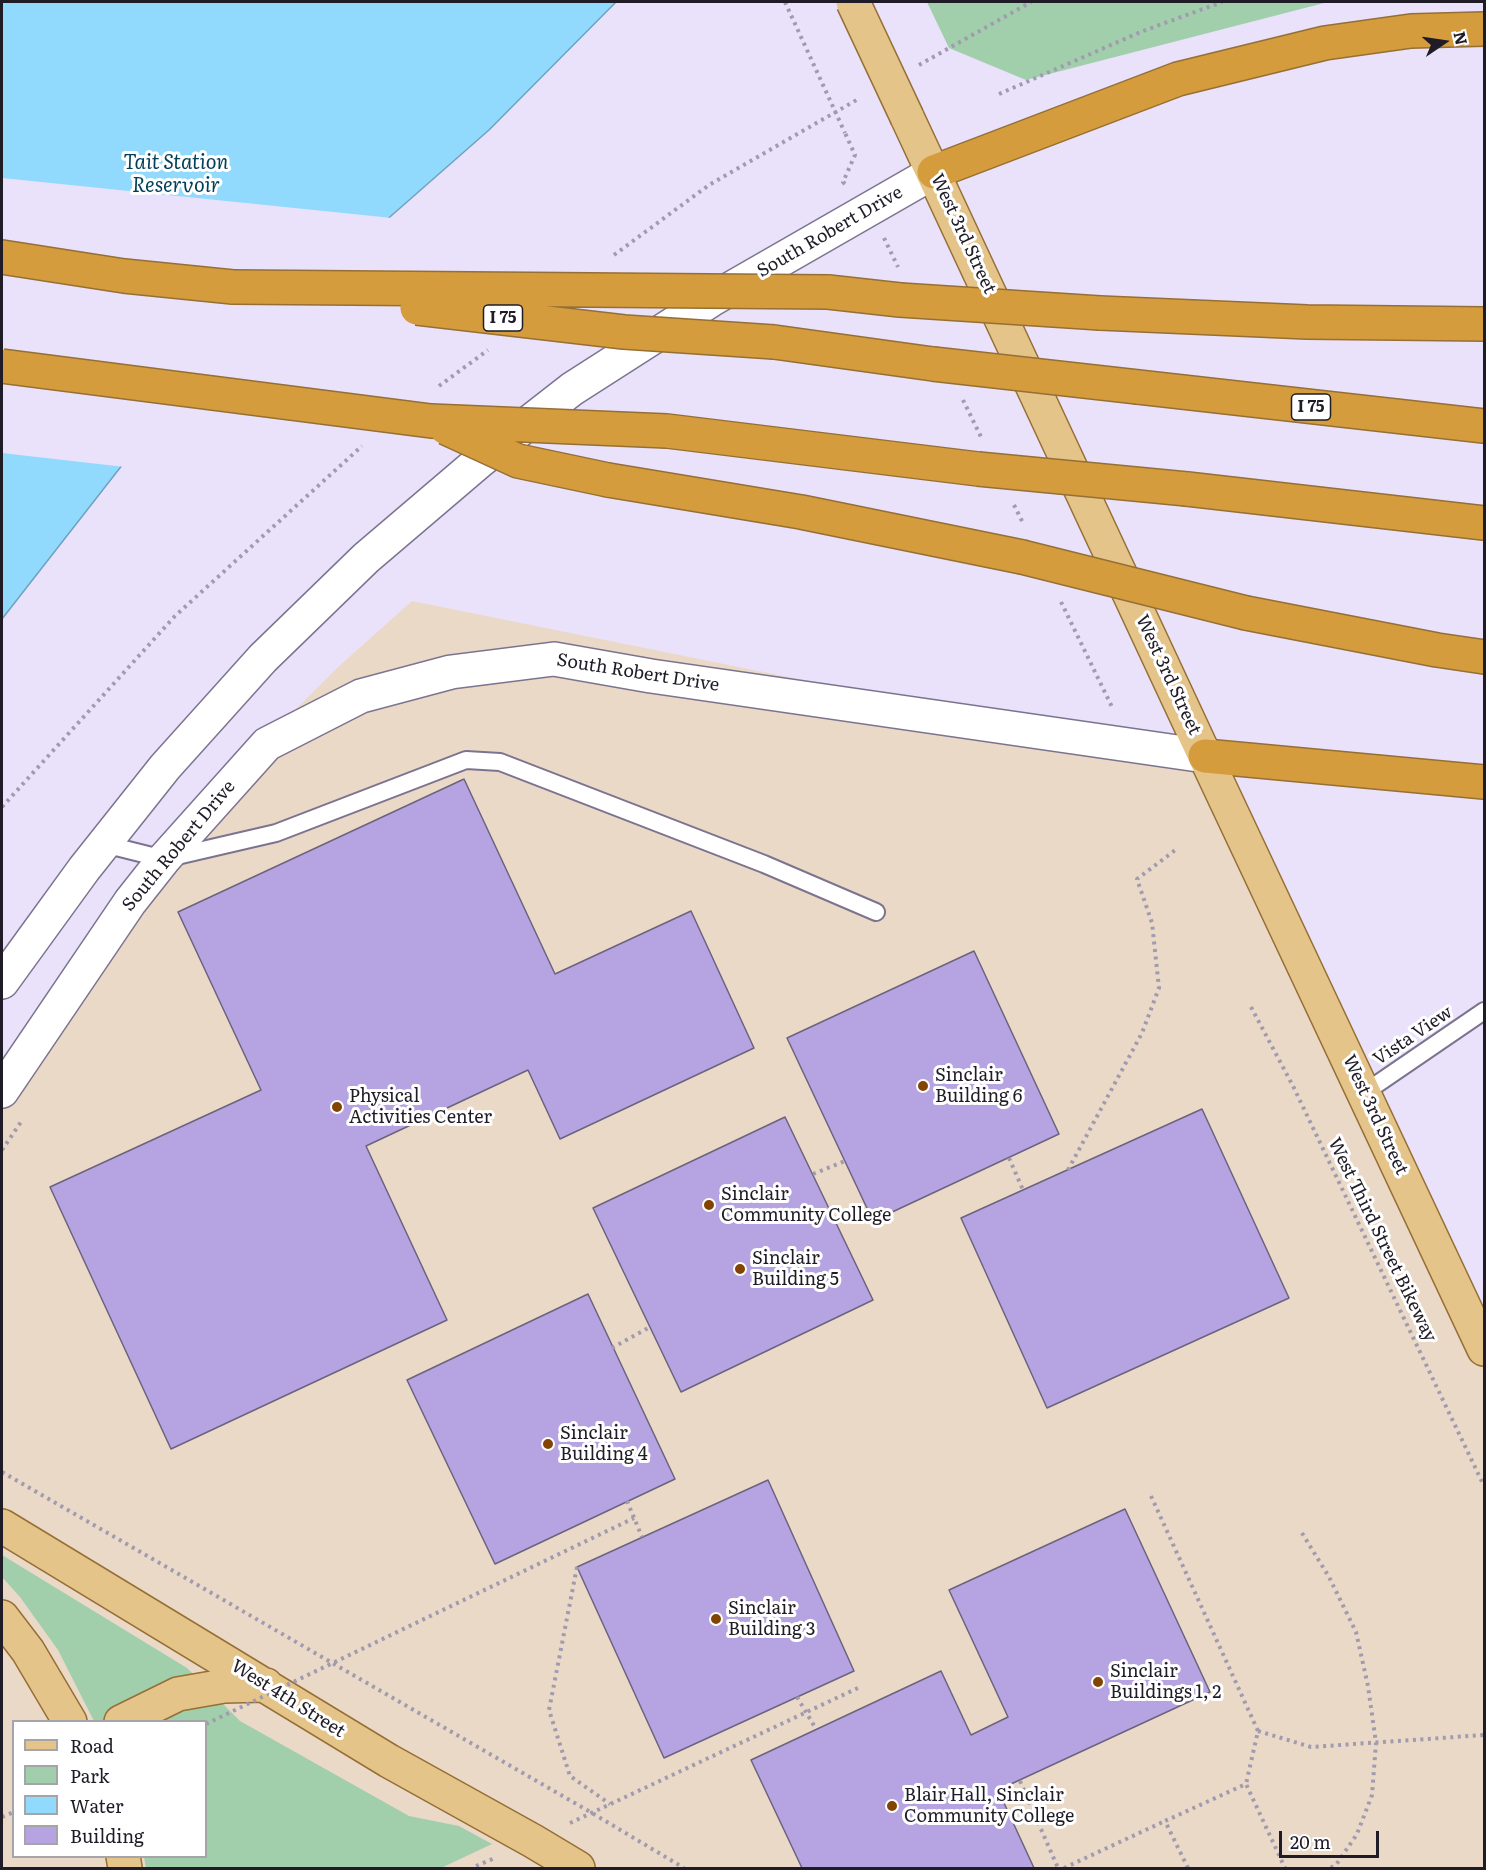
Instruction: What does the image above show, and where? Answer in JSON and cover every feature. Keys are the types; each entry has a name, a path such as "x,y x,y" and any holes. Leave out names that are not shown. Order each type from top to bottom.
{"highway":[{"path":"934,172 1178,79 1325,43 1411,31 1485,29"},
{"name":"I 75","path":"2,257 124,276 624,332 774,342 933,364 1485,426"},
{"path":"233,287 828,292 900,286 1100,313 1306,322 1485,324"},
{"path":"2,366 430,421 667,431 981,456 1187,489 1485,523"},
{"path":"430,421 518,462 608,480 801,512 1024,543 1246,613 1437,650 1485,657"},
{"path":"1205,756 1485,782"}],"main road":[{"name":"West 3rd Street","path":"853,2 1205,756 1485,1348"},
{"name":"West 4th Street","path":"2,1526 389,1761 533,1841 578,1869"},
{"path":"2,1617 28,1651 69,1720"},
{"path":"125,1720 178,1694 224,1686 266,1685"}],"street":[{"name":"South Robert Drive","path":"2,982 22,951 165,767 263,658 366,558 481,460 572,389 711,300 934,172"},
{"name":"South Robert Drive","path":"2,1091 130,902 164,859 267,744 361,696 451,672 554,659 651,676 1205,756"}],"lane":[{"path":"104,844 164,859 276,833 466,760 500,762 753,860 876,912"},
{"name":"Vista View","path":"1364,1093 1485,1011"}],"path":[{"path":"784,2 855,155 843,182 870,209 900,286"},
{"path":"999,94 1143,31 1222,2"},
{"path":"958,390 981,456"},
{"path":"1010,496 1024,543"},
{"path":"1057,592 1114,710"},
{"path":"2,807 175,616"},
{"path":"1068,1170 1142,1033 1158,988 1152,923 1137,879 1178,848"},
{"name":"West Third Street Bikeway","path":"1251,1007 1293,1086 1485,1486"},
{"path":"1009,1158 1023,1190"},
{"path":"813,1174 845,1161"},
{"path":"612,1348 650,1327"},
{"path":"2,1473 592,1813 684,1869"},
{"path":"1151,1496 1258,1731 1246,1784 1285,1869"},
{"path":"627,1501 642,1537"},
{"path":"207,1724 634,1518"},
{"path":"1302,1533 1329,1577 1356,1632 1368,1686 1376,1743 1372,1795 1357,1834 1330,1869"},
{"path":"577,1567 549,1710 570,1776 611,1804"},
{"path":"533,1841 860,1687"},
{"path":"797,1697 816,1729"},
{"path":"1258,1731 1311,1747 1485,1735"},
{"path":"1020,1780 1058,1869"},
{"path":"1064,1869 1246,1784"},
{"path":"1165,1821 1188,1869"}],"shaded area":[{"name":"Sinclair Community College","path":"412,601 1110,742 1205,756 1484,1349 1484,1868 2,1868 2,1091 258,747 338,667"}],"green space":[{"path":"927,2 1328,2 1026,80 949,48"},
{"path":"2,1555 187,1668 240,1721 409,1816 459,1826 492,1844 441,1868 146,1868 144,1858 207,1858 207,1720 93,1720 58,1650 20,1597 2,1577"}],"water":[{"name":"Tait Station Reservoir","path":"2,2 616,2 489,130 155,423 2,619"}],"pier":[{"path":"2,178 392,218 158,425 125,467 2,453"}],"building":[{"name":"Physical Activities Center","path":"464,779 555,974 691,911 754,1048 560,1139 528,1070 366,1146 447,1320 171,1449 50,1187 261,1090 178,912"},
{"name":"Sinclair Building 6","path":"974,951 1059,1134 873,1221 787,1038"},
{"path":"1202,1109 1289,1298 1047,1408 961,1218"},
{"name":"Sinclair Building 5","path":"785,1117 873,1300 681,1392 593,1208"},
{"name":"Sinclair Building 4","path":"588,1294 675,1479 495,1564 407,1380"},
{"name":"Sinclair Building 3","path":"768,1480 854,1671 664,1758 577,1567"},
{"name":"Sinclair Buildings 1, 2","path":"1125,1509 1210,1692 998,1790 1034,1868 802,1868 751,1760 941,1671 971,1735 1008,1717 949,1590"}],"place":[{"name":"Sinclair Building 6","path":"923,1086"},
{"name":"Physical Activities Center","path":"337,1107"},
{"name":"Sinclair Community College","path":"709,1205"},
{"name":"Sinclair Building 5","path":"740,1269"},
{"name":"Sinclair Building 4","path":"548,1444"},
{"name":"Sinclair Building 3","path":"716,1619"},
{"name":"Sinclair Buildings 1, 2","path":"1098,1682"},
{"name":"Blair Hall, Sinclair Community College","path":"892,1806"}]}
